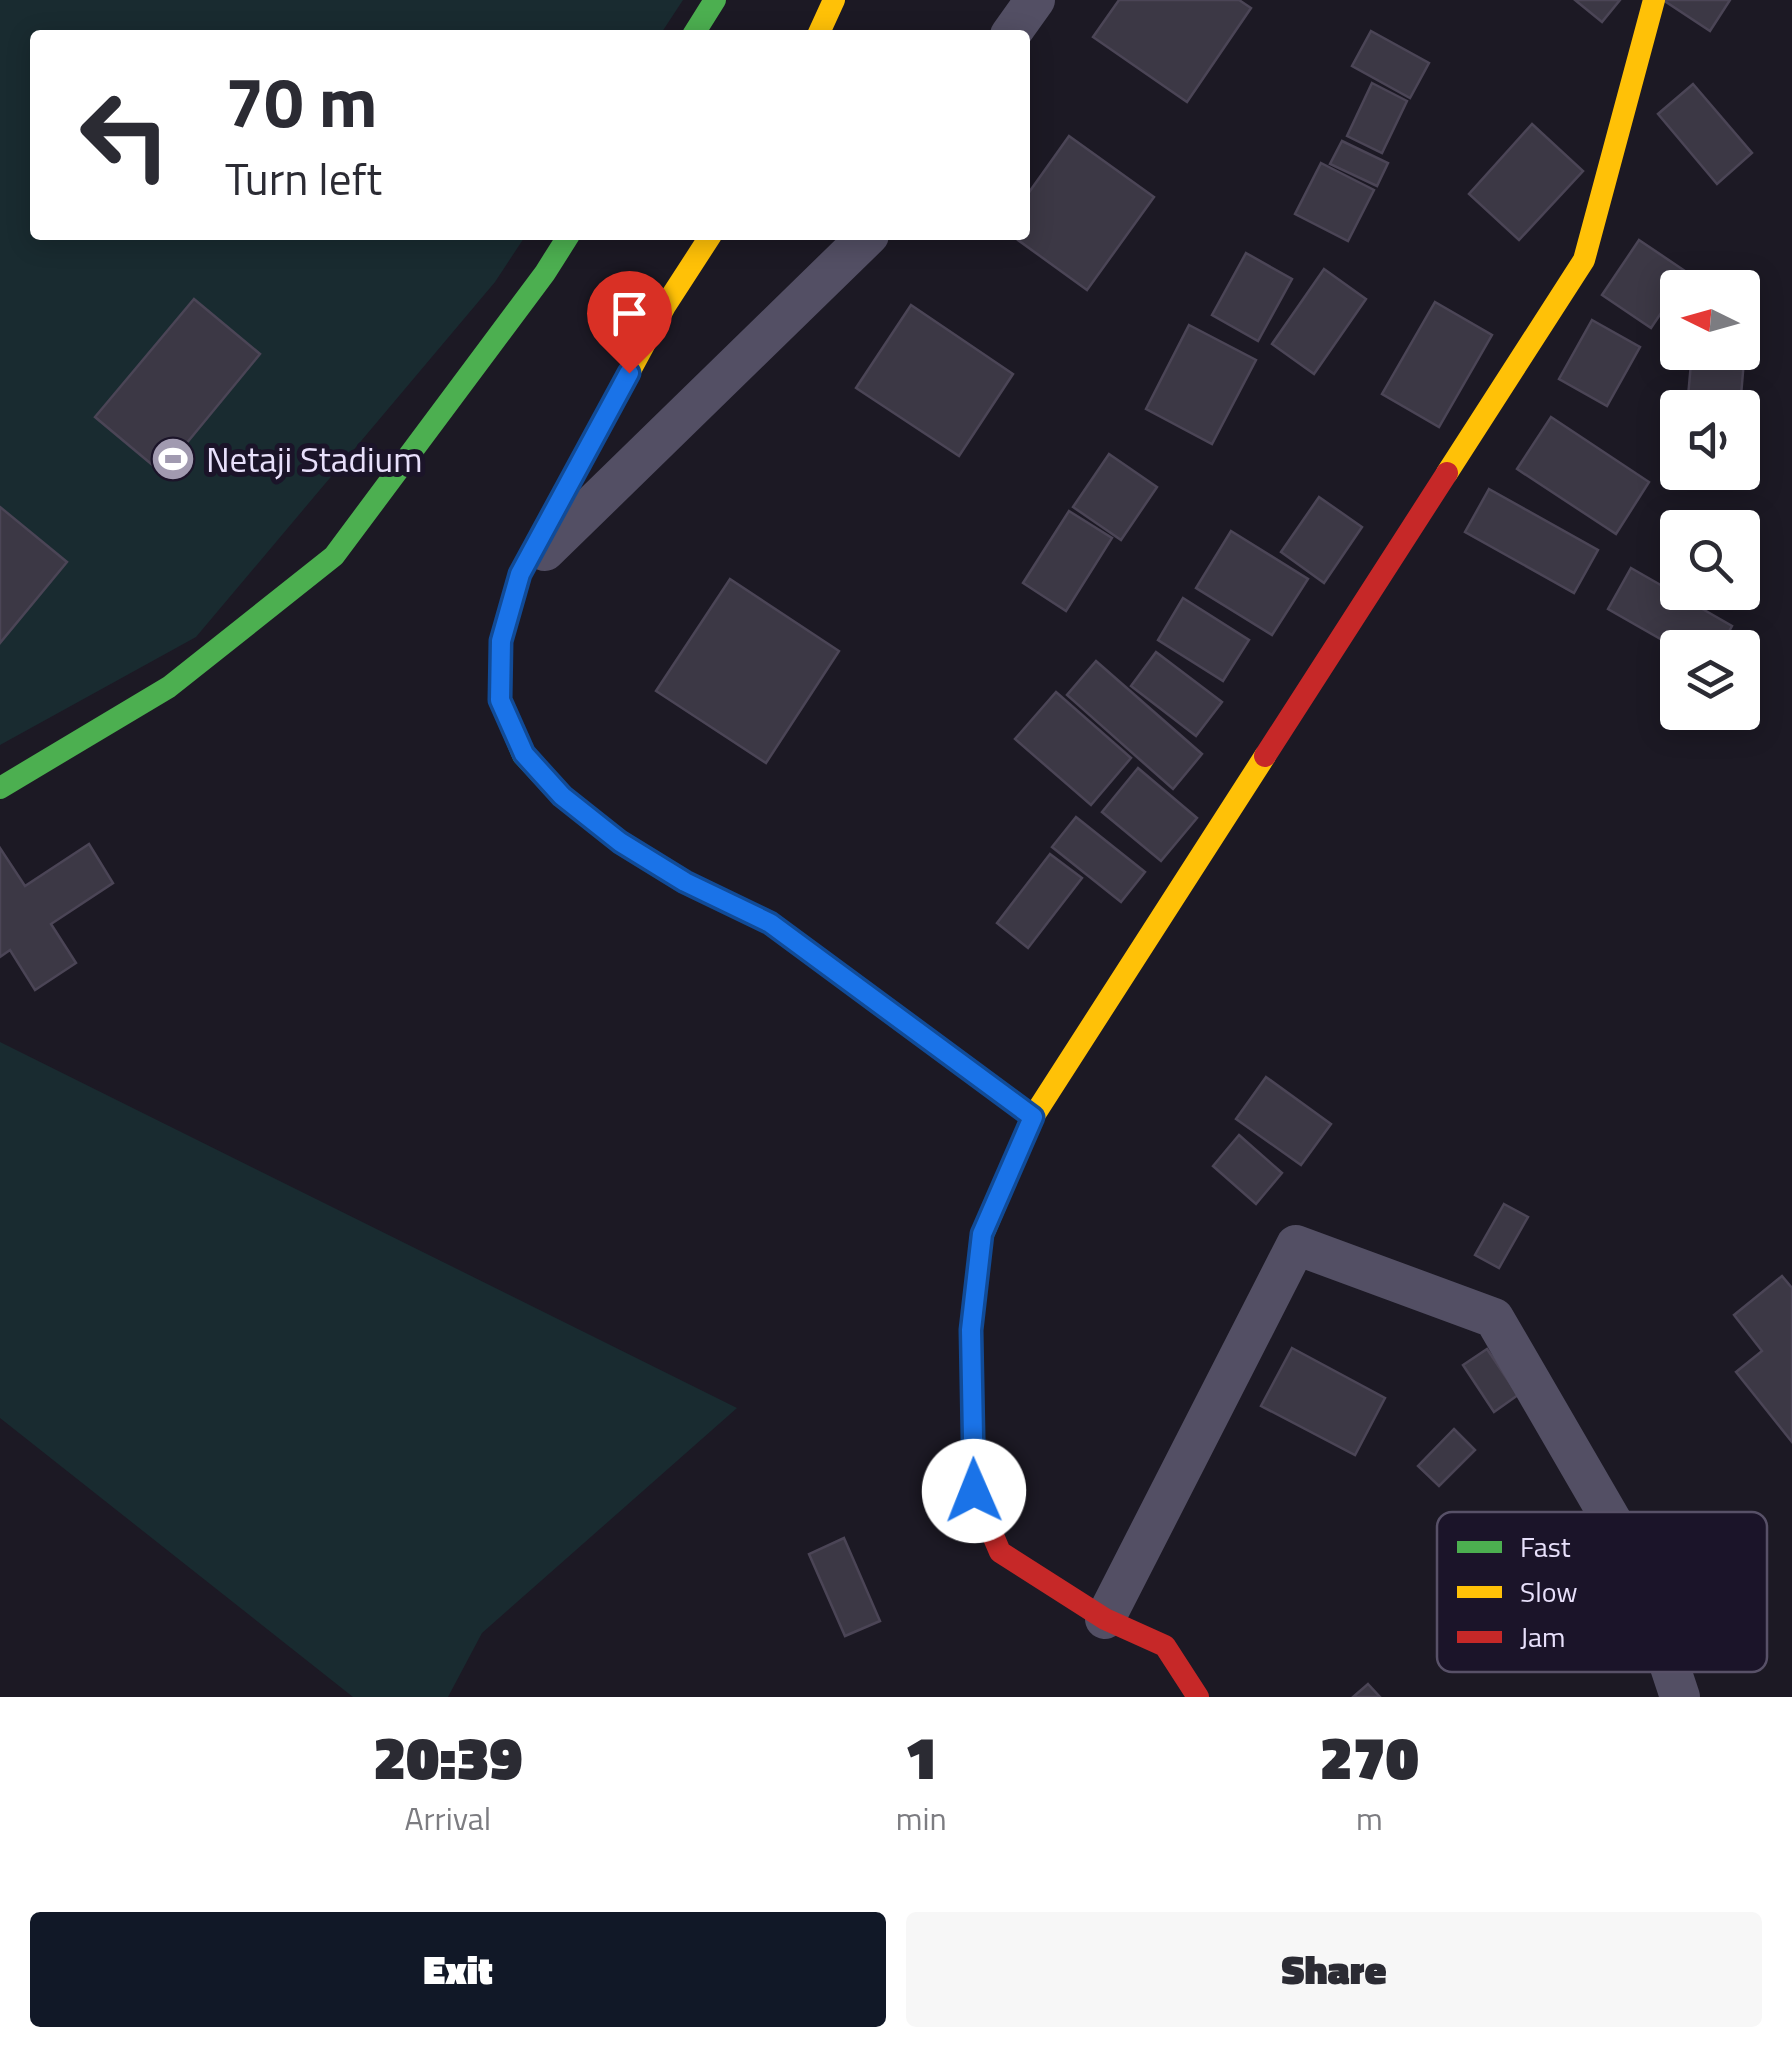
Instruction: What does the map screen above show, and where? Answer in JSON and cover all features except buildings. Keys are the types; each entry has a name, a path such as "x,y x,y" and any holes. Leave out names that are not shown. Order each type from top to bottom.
{"street":[{"path":"696,30 715,0"},
{"path":"820,30 834,0"},
{"path":"1014,30 1035,0"},
{"path":"1198,1697 1165,1646 1105,1619 1000,1552 974,1491 971,1330 982,1234 1033,1117 1584,260 1654,0"},
{"path":"0,788 168,686 334,556 546,273 566,240"},
{"path":"708,240 665,306 520,574 501,641 500,700 524,754 562,796 620,842 685,882 770,923 1033,1117"},
{"path":"520,574 864,240"},
{"path":"1105,1619 1296,1244 1494,1318 1607,1512"},
{"path":"1672,1672 1680,1697"}],"green space":[{"name":"Netaji Stadium","path":"0,0 683,0 663,30 30,30 30,240 523,240 495,282 196,637 0,745"},
{"path":"0,1042 737,1408 482,1633 448,1697 353,1697 0,1418"}],"traffic: fast":[{"path":"696,30 715,0"},
{"path":"0,788 169,687 334,556 566,240"},
{"path":"501,656 500,700 523,755 562,797 621,842 685,882 770,923 1033,1117 982,1237"}],"traffic: slow":[{"path":"820,30 834,0"},
{"path":"1447,473 1584,260 1654,0"},
{"path":"501,656 501,641 520,574 665,306 708,240"},
{"path":"1033,1117 1265,756"}],"traffic: jam":[{"path":"1265,756 1447,473"},
{"path":"982,1237 971,1330 974,1491 1000,1552 1105,1619 1165,1646 1198,1697"}],"place":[{"name":"Netaji Stadium","path":"173,459"}],"route":[{"path":"629,373 520,574 501,641 500,700 524,754 562,796 620,842 685,882 770,923 1033,1117 982,1234 971,1330 974,1491"}]}
